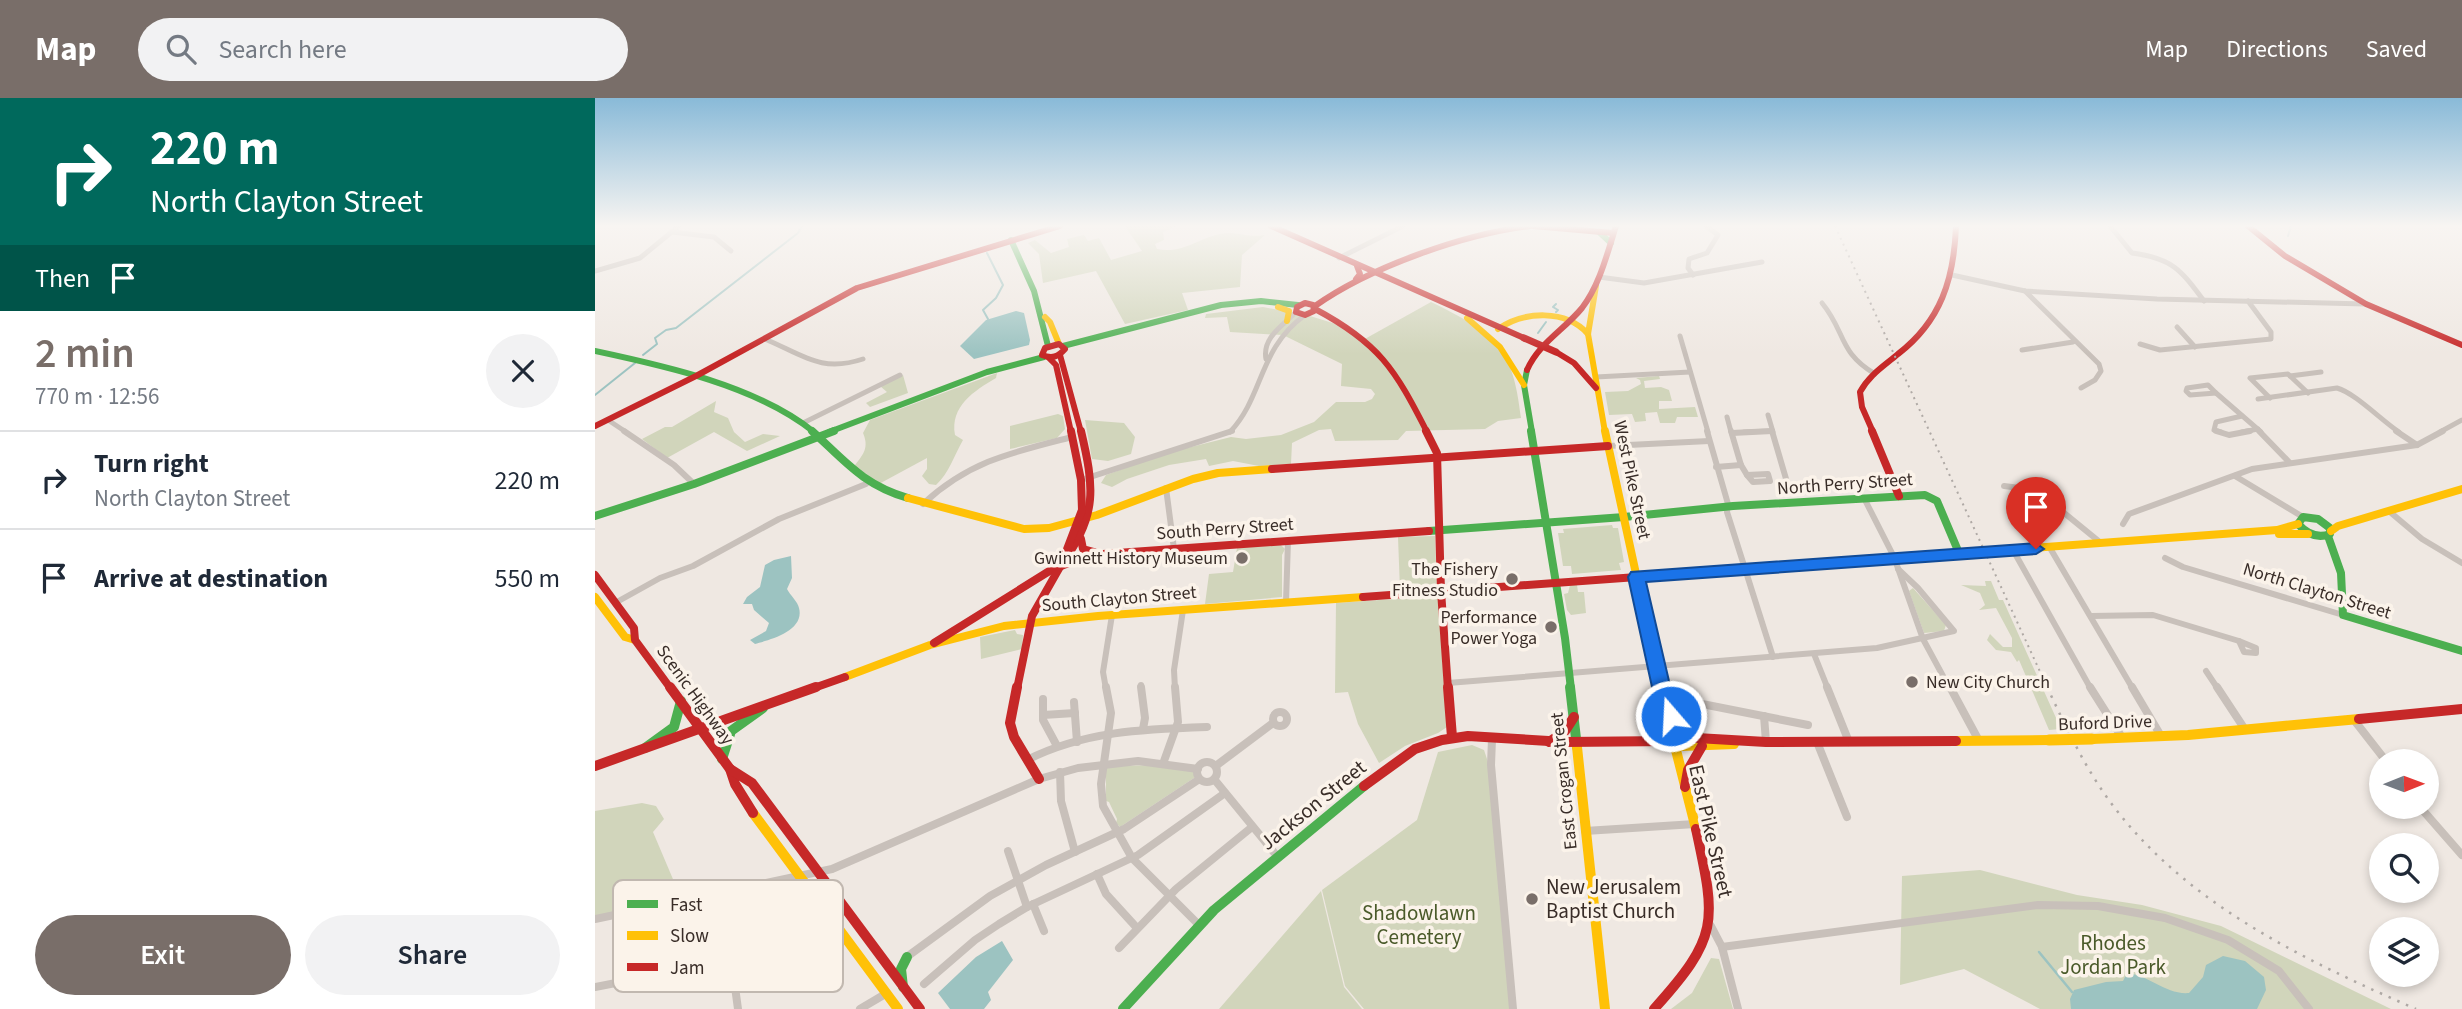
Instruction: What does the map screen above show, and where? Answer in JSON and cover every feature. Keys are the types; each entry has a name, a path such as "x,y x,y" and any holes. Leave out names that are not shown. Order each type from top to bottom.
{"main road":[{"path":"595,426 696,376 857,288 920,269"},
{"path":"1027,269 1045,317 1046,353 1055,362 1072,438 1092,502 1030,623 1010,723 1014,737 1039,779"},
{"path":"1356,279 1360,274 1358,269"},
{"path":"1363,269 1556,352 1574,363 1597,389"},
{"path":"818,436 892,403 994,365 1211,311 1261,305 1305,309 1332,294 1392,269"},
{"name":"West Pike Street","path":"1602,269 1588,334 1608,446 1637,577"},
{"path":"1899,496 1860,402 1861,389 1875,373 1928,329 1937,315 1953,269"},
{"path":"2306,269 2366,304 2462,345"},
{"path":"1062,349 1218,305 1304,301 1356,279 1378,275"},
{"name":"West Pike Street","path":"1524,385 1527,365 1534,351 1583,306 1598,282"},
{"path":"1305,309 1324,294"},
{"path":"1277,302 1305,309 1339,324 1379,359 1401,390 1436,458 1441,591 1452,737"},
{"path":"1261,305 1286,309 1290,315 1287,321"},
{"path":"1448,306 1491,334 1506,351 1524,385"},
{"path":"1045,317 1062,349 1075,407 1085,479 1082,501 1083,549 1103,553"},
{"path":"1491,334 1514,320 1570,320 1582,326 1588,334"},
{"path":"595,351 657,363 748,397 803,424 866,484 883,492 1024,529 1042,529 1084,520 1165,488 1225,472 1608,446"},
{"path":"595,516 694,484 985,373 1046,353"},
{"path":"1025,361 1044,361 1057,370"},
{"name":"East Crogan Street","path":"1524,385 1574,716 1605,1009"},
{"path":"1556,583 2277,530 2300,520 2358,519 2390,512 2462,489"},
{"name":"North Perry Street","path":"1727,508 1925,495 1937,501 1959,552"},
{"path":"1092,502 1100,506 1115,506"},
{"path":"1546,523 1727,508"},
{"path":"2318,519 2327,524 2341,573 2343,615"},
{"path":"2102,544 2329,534 2338,526 2357,522 2358,519"},
{"path":"2300,520 2310,535 2335,558"},
{"name":"South Perry Street","path":"930,645 1061,565 1103,553 1546,523"},
{"path":"1061,565 1081,539"},
{"name":"Scenic Highway","path":"595,575 634,628 635,640 730,769 740,792 803,880"},
{"name":"East Pike Street","path":"1637,577 1672,741 1708,881 1711,924"},
{"name":"South Clayton Street","path":"595,766 763,708 930,645 993,629 1112,615 1556,583"},
{"name":"Scenic Highway","path":"595,597 625,637 635,640"},
{"path":"604,609 615,603"},
{"name":"North Clayton Street","path":"2343,615 2462,651"},
{"path":"966,624 974,623 993,629"},
{"path":"1658,676 1672,691 1687,701"},
{"path":"645,748 674,727 681,701"},
{"path":"1685,788 1688,770 1701,741 1680,726 1666,708 1671,701 1687,701"},
{"path":"722,759 731,731 763,708"},
{"name":"Buford Drive","path":"1576,742 1672,741 1679,737 1701,741 1747,742 2162,737 2462,709"},
{"path":"1549,742 1567,729 1574,716"},
{"name":"Jackson Street","path":"1123,1009 1199,925 1277,856 1393,762 1423,746 1452,737 1576,742"},
{"name":"Scenic Highway","path":"730,769 752,783 822,880"},
{"name":"Scenic Highway","path":"843,908 921,1009"},
{"path":"1654,1009 1689,972 1706,943 1711,924"},
{"name":"Scenic Highway","path":"843,934 898,1009"},
{"path":"884,963 907,957"},
{"path":"903,986 901,969 907,957"},
{"path":"1602,979 1610,1009"}],"street":[{"path":"1688,269 1693,275"},
{"path":"1598,282 1644,282 1727,269"},
{"path":"2180,269 2204,301"},
{"path":"1952,275 2025,291 2204,301 2366,304"},
{"path":"2025,291 2099,365 2101,371 2095,380 2081,388"},
{"path":"2140,344 2160,350 2271,339 2271,332 2248,301"},
{"path":"1822,303 1848,357 1875,373"},
{"path":"1266,363 1264,349 1267,341 1287,321 1305,309"},
{"path":"1085,479 1231,432 1283,332 1305,309"},
{"path":"2177,327 2195,347"},
{"path":"1680,336 1727,508 1773,657"},
{"path":"765,339 827,366 845,365 863,359"},
{"path":"2022,350 2073,341"},
{"path":"1596,377 1690,372"},
{"path":"2290,376 2321,372"},
{"path":"2270,398 2250,378 2285,373 2308,393"},
{"path":"803,424 900,375"},
{"path":"2217,393 2196,396 2186,391 2187,388 2208,385 2258,429 2288,462"},
{"path":"2258,399 2337,388 2348,391 2374,415 2417,445"},
{"path":"1769,415 1789,489"},
{"path":"2242,416 2216,422 2214,430 2229,435 2258,429"},
{"path":"1727,417 1741,465 1747,475"},
{"path":"608,420 674,465 694,484"},
{"path":"2123,524 2129,514 2235,476 2288,462 2417,445 2462,420"},
{"path":"1732,433 1772,431"},
{"path":"923,504 941,486 968,467 995,457 1072,438"},
{"path":"1608,446 1709,441"},
{"path":"1716,467 1741,465"},
{"path":"2235,476 2300,520"},
{"path":"615,603 660,578 693,566 779,519 839,498 866,484"},
{"path":"2004,486 2036,490 2102,544"},
{"path":"1165,488 1174,549"},
{"path":"1864,498 1893,557 1923,639 1979,741"},
{"path":"2390,512 2422,538 2462,563"},
{"path":"1286,602 1287,541"},
{"path":"2050,548 2162,737"},
{"path":"2013,550 2096,697 2123,738"},
{"name":"North Clayton Street","path":"2165,558 2183,567 2343,615"},
{"path":"1448,683 1877,648 1954,631 1918,588 1898,569"},
{"path":"1164,761 1177,728 1174,670 1183,610"},
{"path":"1112,615 1103,672 1111,713 1101,795 1117,833 1132,858 1168,897 1199,925"},
{"path":"2091,616 2153,615 2239,640"},
{"path":"1814,654 1849,742"},
{"path":"2206,671 2245,729"},
{"path":"1141,685 1145,720 1143,729"},
{"path":"1043,699 1043,715 1057,746"},
{"path":"1687,701 1808,725"},
{"path":"1075,702 1077,742"},
{"path":"1043,715 1075,713"},
{"path":"1764,716 1766,742"},
{"path":"2353,718 2377,749"},
{"path":"783,880 849,862 1060,772 1104,763 1164,761 1198,769 1207,763 1217,765 1273,723"},
{"path":"1027,760 1057,746 1109,733 1207,727"},
{"path":"1492,738 1491,765 1513,1009"},
{"path":"1817,742 1847,817"},
{"path":"907,957 967,911 1017,880 1117,833 1198,780 1207,782 1214,779 1219,771 1217,765"},
{"path":"1198,769 1198,780"},
{"path":"1060,772 1061,801 1075,852"},
{"path":"1214,779 1277,856"},
{"path":"924,984 975,940 1030,906 1132,858 1225,793"},
{"path":"2430,819 2462,855"},
{"path":"1585,831 1695,824"},
{"path":"1119,948 1168,897 1252,827"},
{"path":"1008,850 1017,880 1044,931"},
{"path":"1097,874 1106,894 1137,928"},
{"path":"1722,947 2038,905 2098,905 2176,923 2235,944 2278,970 2309,1009"},
{"path":"595,919 613,915"},
{"name":"East Pike Street","path":"1711,924 1722,947 1738,1009"},
{"path":"595,987 613,983"},
{"path":"860,1009 887,993"}],"green space":[{"path":"1041,269 1241,269 1240,287 1182,293 1188,310 1125,324 1096,271 1043,283"},
{"path":"1431,302 1471,323 1497,344 1512,373 1521,418 1498,421 1485,429 1406,431 1398,440 1335,441 1331,429 1319,430 1292,443 1291,464 1259,466 1233,461 1209,466 1206,459 1169,465 1112,487 1101,483 1106,475 1167,453 1231,437 1246,439 1281,435 1314,422 1336,402 1365,402 1375,394 1371,389 1341,386 1342,364 1283,335 1230,332 1227,317 1205,318 1206,314 1263,307 1310,316 1349,328 1363,340"},
{"path":"997,373 996,378 972,394 960,408 954,425 955,435 963,440 948,470 936,485 929,484 922,476 927,469 927,458 877,485 856,469 855,465 865,446 863,433 870,420"},
{"path":"903,375 908,393 870,407 866,403 887,392 880,386"},
{"path":"1659,376 1660,379 1644,381 1645,388 1661,387 1669,390 1672,401 1659,401 1659,409 1695,407 1698,417 1677,417 1675,423 1660,423 1657,412 1645,413 1646,421 1635,422 1632,414 1609,415 1605,392 1628,391 1641,384 1636,378"},
{"path":"716,401 714,412 728,418 734,432 745,442 763,434 780,436 747,451 714,432 667,458 642,439 665,427 672,427"},
{"path":"1058,414 1063,416 1065,429 1057,438 1010,449 1010,426"},
{"path":"1085,420 1124,423 1135,437 1131,454 1108,461 1092,459"},
{"path":"1612,525 1613,528 1618,528 1624,562 1619,563 1621,570 1572,574 1571,566 1563,566 1558,533 1564,533 1563,529"},
{"path":"1435,536 1437,587 1400,590 1398,537"},
{"path":"1281,545 1285,549 1282,555 1282,597 1205,604 1209,574 1233,572 1237,548"},
{"path":"1985,581 1991,581 1999,600 2003,600 2061,729 2049,730 2019,660 2017,662 2011,652 1996,650 1987,640 1990,634 2003,647 2012,647 2012,638 1996,608 1979,610 1985,605 1980,593 1961,585 1986,586"},
{"path":"1570,585 1577,585 1578,592 1584,592 1586,613 1571,615 1567,610 1564,594 1568,593"},
{"path":"1913,588 1946,625 1944,631 1924,633 1909,591"},
{"path":"1438,596 1447,727 1405,746 1379,763 1358,724 1348,692 1335,693 1336,603"},
{"path":"1015,630 1017,634 1023,635 1022,649 981,659 980,637"},
{"name":"Shadowlawn Cemetery","path":"1472,745 1484,750 1488,762 1511,1009 1364,1009 1345,986 1322,890 1417,820 1438,752"},
{"path":"1157,765 1194,771 1194,778 1120,827 1109,802 1106,801 1106,769 1110,766"},
{"path":"642,803 656,806 664,819 653,832 673,880 613,880 613,912 595,916 595,811"},
{"name":"Rhodes Jordan Park","path":"1980,870 2077,895 2142,905 2221,926 2391,1009 2040,1009 1964,969 1900,985 1902,876"},
{"path":"1321,891 1344,987 1362,1009 1219,1009"},
{"path":"1711,958 1719,959 1733,1009 1671,1009 1692,993"}],"water":[{"path":"1016,311 1024,313 1029,345 974,359 960,346 986,320"},
{"path":"791,556 792,578 787,589 799,608 797,623 785,633 755,644 750,640 766,631 769,623 754,610 752,604 743,604 747,597 760,587 765,565"},
{"path":"1002,941 1013,960 988,992 991,1000 984,1009 950,1009 938,993 976,957"},
{"path":"2223,956 2245,961 2264,977 2266,990 2257,1009 2071,1009 2070,999 2074,990 2123,981 2127,973 2143,977 2173,991 2189,993 2203,977 2206,965"}],"waterway":[{"path":"643,355 657,344 655,338 666,330 676,328 752,269"},
{"path":"988,319 983,310 996,298 1003,285 995,269"},
{"path":"1556,304 1553,307 1558,310 1556,312"},
{"path":"1538,333 1546,322"},
{"path":"595,395 635,363"},
{"path":"2039,952 2072,992"}],"railway":[{"path":"1855,269 2048,689"},
{"path":"2047,687 2076,747 2111,803 2141,839 2175,871 2211,900 2290,949 2416,1009"}],"traffic: fast":[{"path":"1025,269 1048,346"},
{"path":"1063,346 1221,305 1261,301 1298,305"},
{"path":"595,351 703,379 756,400 808,428 847,466 873,485 908,498"},
{"path":"595,516 694,484 987,372 1044,357"},
{"path":"1527,370 1524,385 1565,638 1577,747"},
{"path":"1624,517 1733,506 1925,495 1937,501 1959,553"},
{"path":"1429,531 1624,517"},
{"path":"2303,517 2318,519 2330,528 2330,534 2317,536 2309,533 2298,524 2303,517"},
{"path":"2328,536 2341,573 2343,615 2462,651"},
{"path":"645,748 674,727 681,701"},
{"path":"722,759 731,731 763,708"},
{"path":"1666,710 1680,726 1699,735"},
{"path":"1123,1009 1214,910 1364,786"},
{"path":"903,987 901,969 907,957"}],"traffic: slow":[{"path":"1596,286 1588,334 1599,405 1672,741 1696,829"},
{"path":"1278,307 1289,311 1287,321"},
{"path":"1498,329 1522,318 1553,316 1573,320 1588,334"},
{"path":"1045,317 1050,322 1059,344"},
{"path":"1467,318 1500,347 1524,385"},
{"path":"908,498 1024,529 1049,528 1097,515 1193,479 1218,473 1272,469"},
{"path":"2331,531 2338,526 2462,489"},
{"path":"1637,577 2277,530 2298,524"},
{"path":"2279,534 2308,534"},
{"path":"595,597 625,637 635,640"},
{"path":"845,677 930,645 1004,626 1098,616 1363,597"},
{"path":"2092,739 2188,735 2359,719"},
{"path":"2049,740 2092,739"},
{"path":"1956,741 2049,740"},
{"path":"1672,741 1682,746 1734,744"},
{"path":"1577,747 1605,1009"},
{"path":"753,813 803,880"},
{"path":"843,935 898,1009"}],"traffic: jam":[{"path":"595,426 696,376 857,288 921,269"},
{"path":"1356,279 1360,274 1358,269"},
{"path":"1367,269 1524,338"},
{"path":"1315,306 1332,294 1388,269"},
{"path":"1527,370 1538,351 1583,306 1603,269"},
{"path":"1899,496 1862,407 1860,392 1872,375 1927,327 1944,298 1952,269"},
{"path":"2306,269 2366,304 2462,345"},
{"path":"1305,303 1313,305 1314,311 1305,315 1296,312 1297,307 1305,303"},
{"path":"1315,309 1349,327 1383,358 1402,383 1437,453 1441,591 1452,737"},
{"path":"1524,338 1556,352"},
{"path":"1059,344 1065,349 1059,356 1049,358 1042,355 1045,348 1059,344"},
{"path":"1556,352 1574,363 1596,388"},
{"path":"1060,355 1087,459 1091,500 1085,528 1063,562"},
{"path":"1039,779 1014,737 1010,723 1032,616 1061,565 1082,510 1081,480 1061,384 1056,365 1049,358"},
{"path":"1272,469 1608,446"},
{"path":"934,643 1051,570 1089,555 1429,531"},
{"path":"1081,539 1083,549 1094,552"},
{"path":"595,575 634,628 635,640 730,769 735,784 753,813"},
{"path":"1363,597 1637,577"},
{"path":"595,766 845,677"},
{"path":"1659,677 1672,691 1687,701"},
{"path":"2359,719 2462,709"},
{"path":"1549,742 1565,731 1574,717"},
{"path":"1364,786 1415,749 1442,740 1468,736 1565,742 1672,741 1679,737 1766,742 1956,741"},
{"path":"1685,787 1688,770 1702,746"},
{"path":"730,769 752,783 824,880"},
{"path":"1654,1009 1693,963 1709,927 1708,887 1696,829"},
{"path":"843,905 920,1009"}],"place":[{"name":"Gwinnett History Museum","path":"1242,558"},
{"name":"The Fishery Fitness Studio","path":"1512,579"},
{"name":"Performance Power Yoga","path":"1551,627"},
{"name":"New City Church","path":"1912,682"},
{"name":"New Jerusalem Baptist Church","path":"1532,899"}],"route":[{"path":"1671,716 1666,710 1637,577 1959,552 2036,549"}]}
